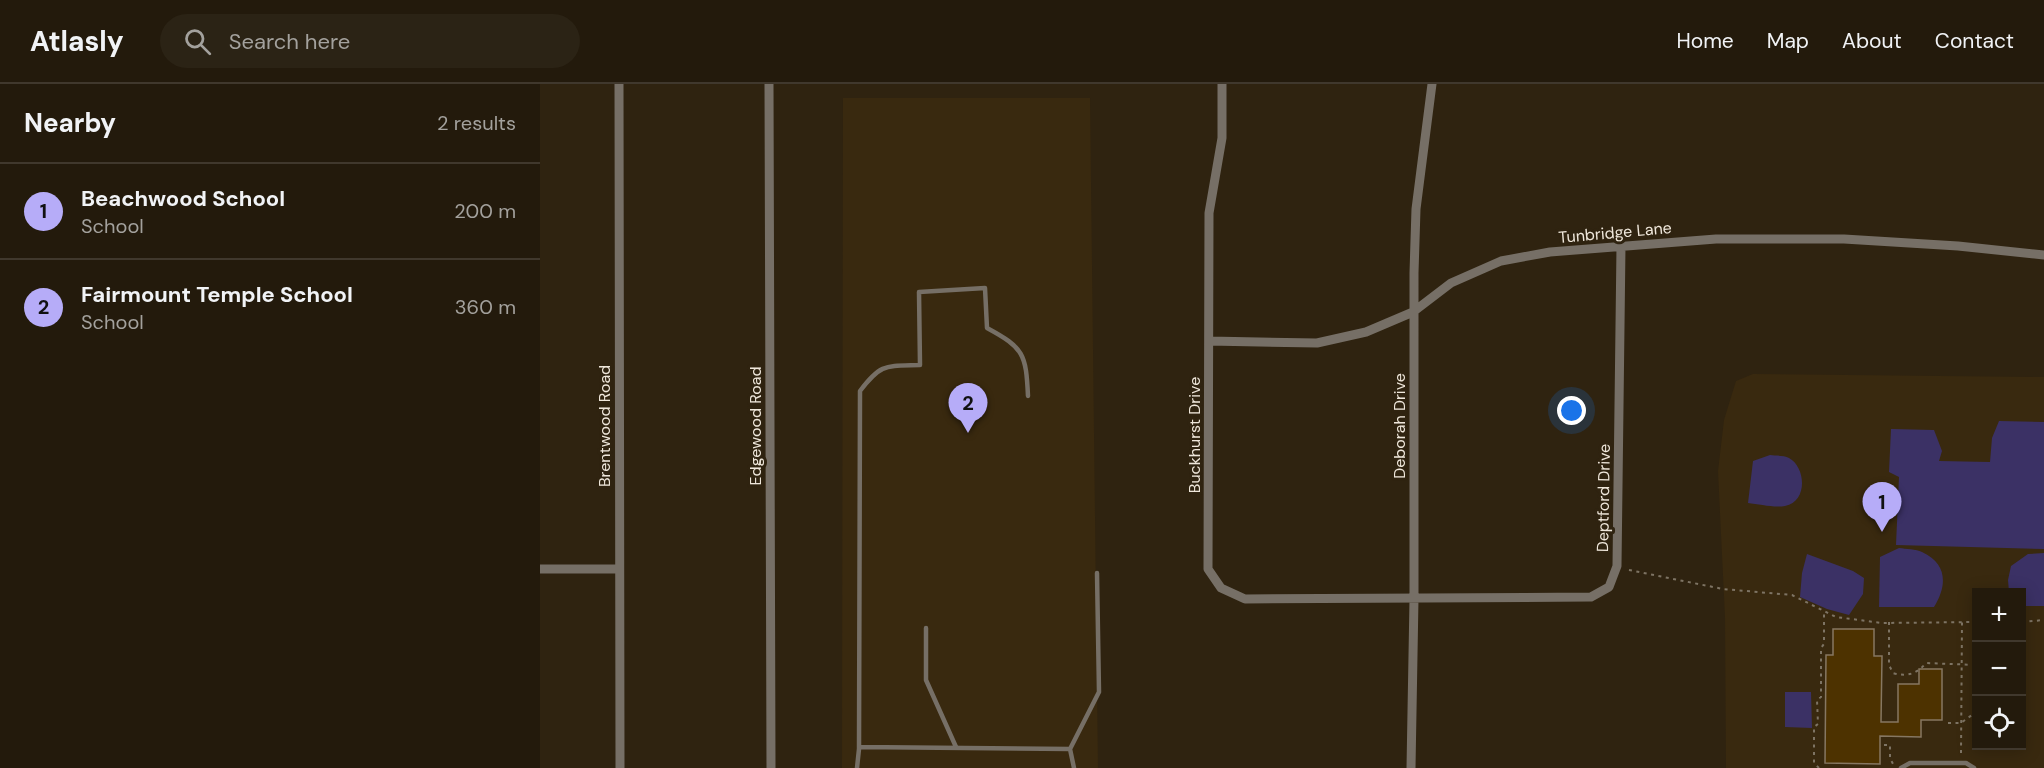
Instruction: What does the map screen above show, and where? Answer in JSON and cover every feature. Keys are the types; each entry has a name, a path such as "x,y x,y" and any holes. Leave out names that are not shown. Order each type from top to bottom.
{"street":[{"name":"Brentwood Road","path":"619,84 620,768"},
{"name":"Edgewood Road","path":"769,84 771,768"},
{"name":"Buckhurst Drive","path":"1222,84 1222,138 1209,213 1208,569 1221,588 1245,599 1414,599"},
{"name":"Deborah Drive","path":"1411,768 1414,599 1413,312 1416,208 1431,84"},
{"name":"Tunbridge Lane","path":"1209,341 1317,343 1366,332 1413,312 1451,284 1501,261 1550,252 1716,239 1844,239 1958,246 2044,255"},
{"name":"Deptford Drive","path":"1414,599 1591,597 1609,587 1617,566 1621,246"},
{"path":"540,569 619,569"}],"lane":[{"path":"857,768 859,747 860,391 874,372 888,366 920,365 920,292 985,288 987,328 1016,346 1027,367 1028,396"},
{"path":"1074,768 1070,749 1099,692 1097,573"},
{"path":"926,628 926,680 956,747"},
{"path":"859,747 1070,749"},
{"path":"1901,768 1910,763 1966,763 1974,768"}],"path":[{"path":"1629,570 1723,589 1792,595 1836,616 1889,622 1972,622"},
{"path":"1819,768 1814,763 1814,727 1818,724 1817,700 1821,697 1824,611"},
{"path":"2026,622 2044,620"},
{"path":"1889,622 1889,665 1893,673 1902,676 1912,675 1926,663 1972,664"},
{"path":"1961,753 1962,622"},
{"path":"1948,723 1961,723 1972,715"},
{"path":"1884,745 1890,745 1890,758 1893,764"}],"shaded area":[{"path":"843,98 1090,98 1098,768 842,768"},
{"path":"1753,374 2044,377 2044,768 1726,768 1725,617 1718,471 1724,420 1736,381"},
{"path":"1999,421 2044,422 2044,549 1896,545 1899,477 1889,472 1891,429 1934,430 1942,451 1939,461 1990,462 1992,438"},
{"path":"1770,455 1789,458 1799,469 1801,491 1798,498 1785,506 1748,503 1753,461"},
{"path":"1899,548 1922,552 1931,557 1941,569 1943,584 1934,607 1879,607 1880,557"},
{"path":"2044,553 2044,606 2026,606 2026,588 2009,588 2011,566 2028,554"},
{"path":"1807,554 1853,571 1864,578 1863,594 1849,615 1827,609 1800,597 1802,573"},
{"path":"1785,692 1811,692 1812,728 1785,727"}],"building":[{"path":"1833,629 1874,629 1874,656 1882,656 1881,722 1898,722 1898,684 1919,684 1919,669 1942,669 1942,720 1921,720 1921,737 1880,736 1880,764 1825,763 1826,655 1833,655"}],"place":[{"name":"Fairmount Temple School","path":"968,433"},
{"name":"Beachwood School","path":"1882,532"}]}
